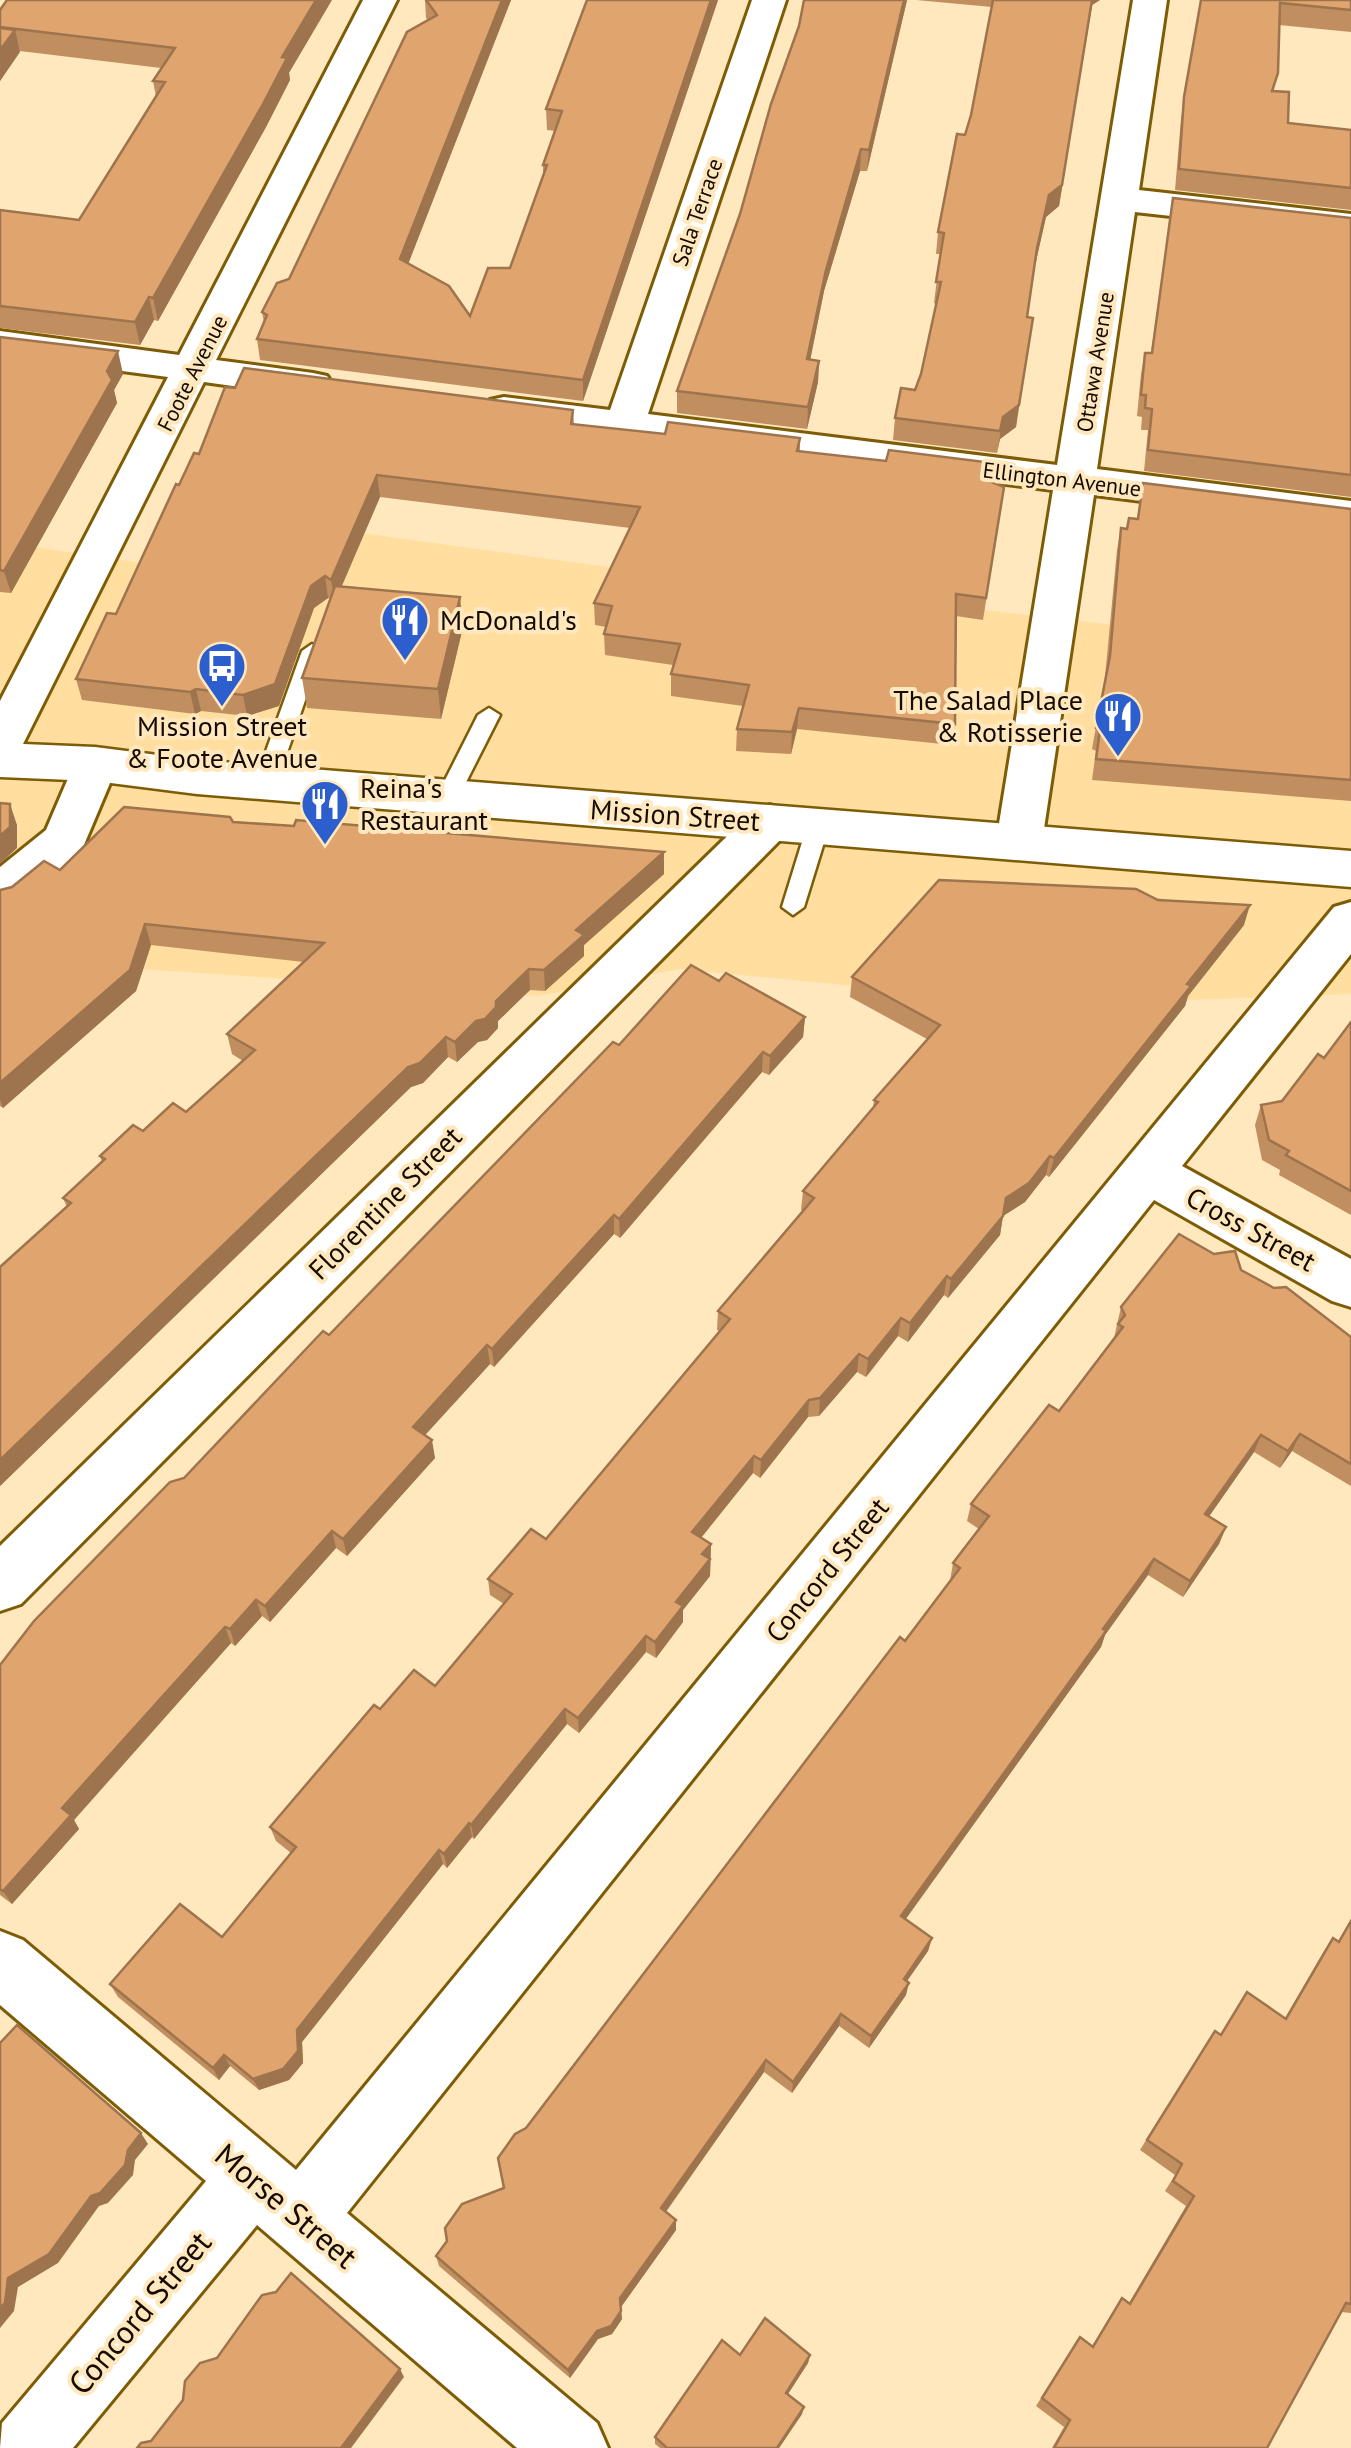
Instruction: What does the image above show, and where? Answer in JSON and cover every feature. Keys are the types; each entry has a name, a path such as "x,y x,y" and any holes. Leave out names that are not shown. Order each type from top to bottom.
{"main road":[{"name":"Mission Street","path":"0,760 95,764 266,782 1351,869"}],"street":[{"name":"Foote Avenue","path":"0,744 380,0"},
{"name":"Sala Terrace","path":"625,424 769,0"},
{"name":"Ottawa Avenue","path":"1019,842 1150,0"},
{"path":"1121,200 1351,225"},
{"path":"0,343 348,389"},
{"name":"Ellington Avenue","path":"467,404 1351,514"},
{"path":"0,892 65,840 95,764"},
{"name":"Florentine Street","path":"0,1585 794,824"},
{"name":"Concord Street","path":"27,2448 276,2198 1150,1173 1351,920"},
{"name":"Cross Street","path":"1150,1173 1351,1285"},
{"name":"Morse Street","path":"0,1963 572,2448"}],"lane":[{"path":"266,782 322,626"},
{"path":"448,796 489,715"},
{"path":"793,906 794,824"}],"shaded area":[{"path":"340,530 616,568 1351,652 1351,994 1049,1005 680,969 538,996 96,966 0,927 0,542 299,586"}],"building":[{"path":"7,0 316,0 282,57 287,58 263,104 153,298 149,297 135,322 0,306 0,210 79,220 165,82 153,81 175,48 0,27 0,10"},
{"path":"426,0 502,0 400,259 449,286 470,316 488,268 510,268 562,111 546,109 587,0 711,0 583,380 257,339 267,315 262,312 277,283 289,279 407,32 437,15"},
{"path":"804,0 904,0 869,150 861,149 826,270 807,359 819,361 808,407 677,391 740,214"},
{"path":"993,0 1092,0 1062,185 1049,195 1037,248 1027,317 1033,318 1019,405 1003,417 1000,431 895,418 901,388 915,390 921,374 941,282 936,282 944,233 938,232 957,134 965,135 971,115"},
{"path":"1201,0 1351,0 1351,10 1280,3 1278,73 1272,91 1289,92 1288,123 1351,130 1351,188 1179,169 1184,97"},
{"path":"0,28 15,30 0,50"},
{"path":"1173,198 1351,218 1351,475 1148,450 1152,409 1145,408 1146,395 1141,395 1145,353 1152,353"},
{"path":"0,337 118,351 107,371 112,380 4,571 0,570"},
{"path":"244,368 573,410 571,424 665,434 668,422 800,438 797,451 886,461 889,450 993,463 989,481 1004,487 986,598 956,594 955,724 799,708 792,732 737,729 749,685 671,674 680,644 604,634 612,606 594,603 640,507 377,475 331,580 325,576 311,586 275,684 243,695 76,679 107,613 116,614 176,484 179,485 194,453 199,454 225,387 235,388"},
{"path":"1143,483 1351,509 1351,780 1096,759 1100,730 1096,728 1110,656 1121,528 1127,529 1129,518 1138,519"},
{"path":"335,586 460,597 438,689 302,678"},
{"path":"0,803 10,804 10,827 0,836"},
{"path":"124,807 230,817 233,822 294,826 296,820 664,852 576,930 584,935 544,970 529,969 496,1001 496,1007 485,1019 476,1021 455,1042 446,1037 420,1063 408,1067 0,1460 0,1267 71,1203 63,1198 105,1159 100,1156 133,1125 143,1131 173,1103 186,1112 255,1050 227,1034 324,943 145,924 130,970 0,1083 0,890 12,887 44,861 60,870"},
{"path":"939,880 1136,889 1158,900 1250,905 1054,1158 1050,1156 1029,1183 1006,1198 1003,1216 951,1279 947,1276 910,1323 901,1318 868,1359 859,1354 820,1398 809,1400 761,1460 754,1456 692,1532 711,1544 702,1554 710,1559 676,1602 683,1606 655,1642 646,1636 578,1718 565,1709 471,1825 444,1854 439,1850 297,2030 298,2051 283,2069 253,2079 224,2055 213,2068 110,1984 180,1904 222,1937 296,1847 270,1827 374,1705 380,1709 414,1670 435,1686 512,1594 488,1579 531,1529 546,1539 730,1319 718,1311 814,1198 803,1191 878,1102 874,1100 940,1025 852,977"},
{"path":"691,965 719,981 726,973 805,1017 770,1056 763,1052 619,1219 614,1215 492,1349 487,1345 413,1427 432,1440 343,1539 332,1531 265,1606 256,1600 230,1629 225,1627 62,1808 71,1815 3,1891 0,1889 0,1665 34,1621 170,1482 184,1478 323,1331 329,1335 613,1042 619,1045"},
{"path":"1351,1022 1351,1191 1286,1155 1289,1151 1269,1140 1261,1105 1282,1101 1318,1054 1324,1058"},
{"path":"1179,1234 1214,1254 1235,1251 1241,1270 1274,1288 1286,1287 1351,1337 1351,1464 1300,1434 1288,1451 1261,1435 1205,1514 1226,1527 1190,1581 1154,1559 901,1916 932,1938 904,1979 909,1983 871,2036 841,2014 793,2082 766,2060 661,2208 676,2220 620,2298 621,2311 611,2326 597,2331 568,2370 436,2256 447,2241 445,2228 462,2204 504,2188 498,2158 515,2134 526,2128 900,1637 905,1641 960,1568 953,1563 989,1516 971,1504 1049,1405 1059,1411 1123,1327 1118,1324 1125,1315 1121,1307"},
{"path":"1351,1921 1351,2304 1346,2303 1267,2448 1054,2448 1070,2420 1042,2398 1080,2337 1093,2347 1122,2298 1130,2304 1194,2196 1173,2181 1182,2164 1147,2140 1215,2031 1221,2035 1247,1992 1286,2019 1333,1938 1339,1942"},
{"path":"17,2025 141,2133 128,2150 125,2165 100,2193 91,2196 49,2254 8,2278 5,2303 0,2308 0,2043"},
{"path":"291,2273 400,2369 341,2448 137,2448 151,2441 183,2400 185,2381 200,2363 217,2358 262,2295 276,2292"},
{"path":"765,2318 810,2355 786,2393 804,2407 777,2448 667,2448 655,2437 722,2340 740,2355"}],"place":[{"name":"McDonald's","path":"405,662"},
{"name":"Mission Street & Foote Avenue","path":"222,708"},
{"name":"The Salad Place & Rotisserie","path":"1118,758"},
{"name":"Reina's Restaurant","path":"325,846"}]}
